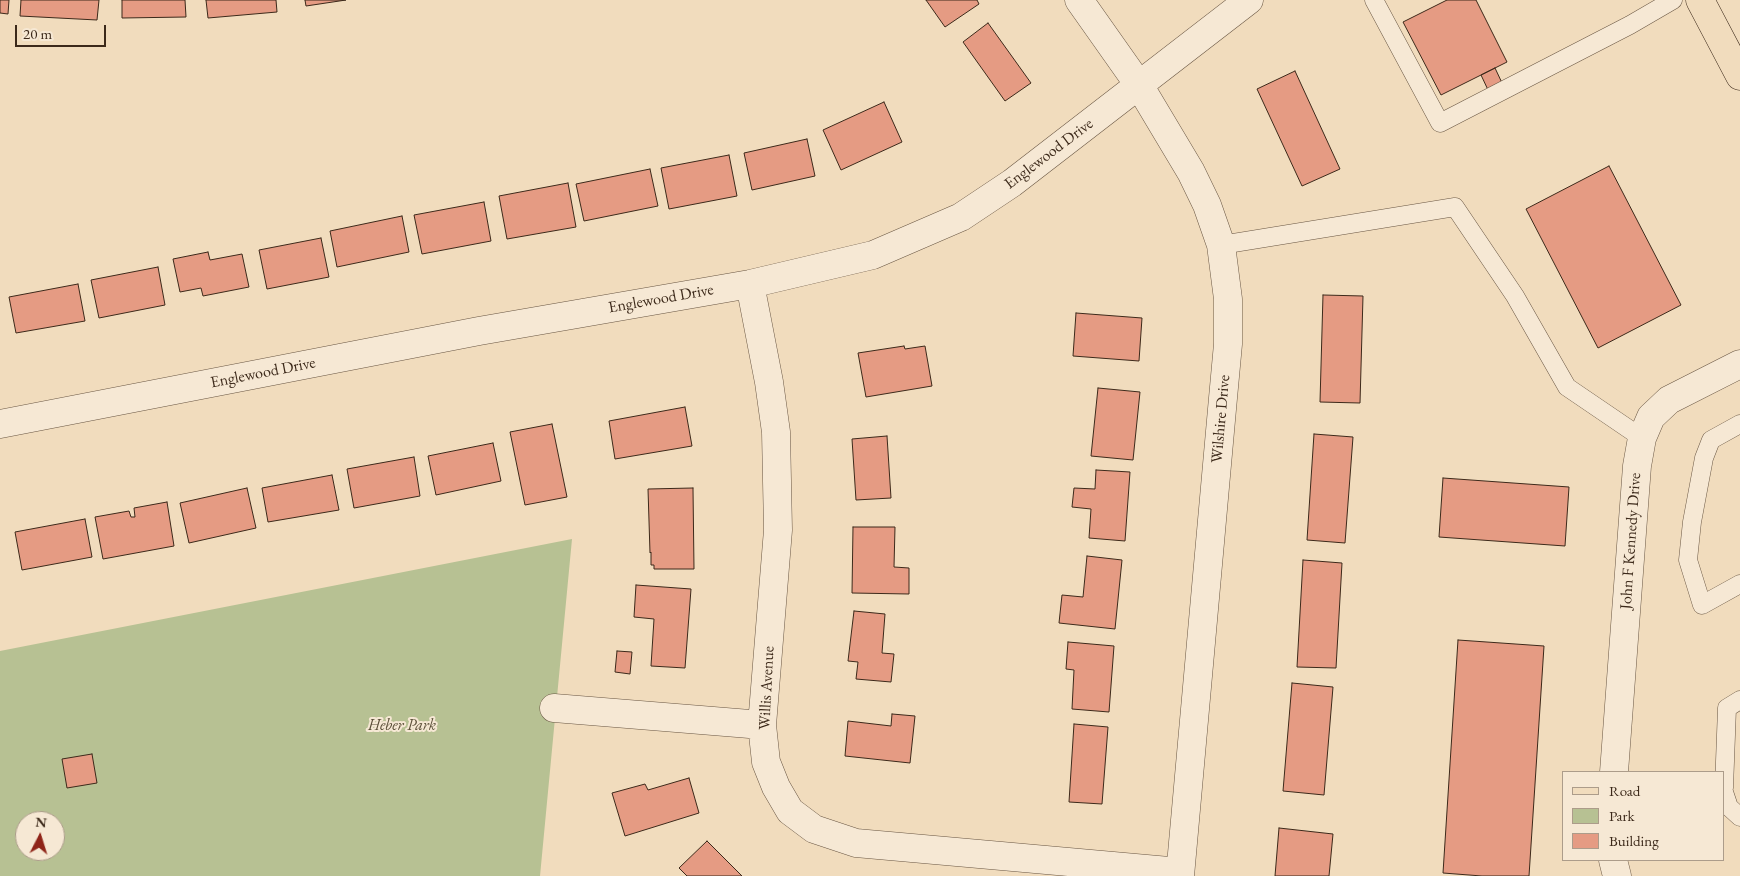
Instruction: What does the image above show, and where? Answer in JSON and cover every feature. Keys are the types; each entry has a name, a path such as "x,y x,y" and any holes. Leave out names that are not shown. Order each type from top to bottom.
{"main road":[{"path":"1700,0 1740,76"}],"street":[{"name":"Wilshire Drive","path":"1079,0 1139,85 1191,172 1208,205 1221,245 1228,299 1228,344 1180,874"},
{"name":"Englewood Drive","path":"0,424 479,332 750,284 873,255 961,217 1012,183 1249,0"},
{"name":"Willis Avenue","path":"750,284 769,382 776,432 778,530 762,725 766,762 776,787 790,811 814,828 856,843 1180,874"},
{"name":"John F Kennedy Drive","path":"1614,771 1637,466 1642,438 1651,417 1669,400 1740,364"},
{"path":"554,708 762,725"},
{"path":"1613,861 1617,876"}],"lane":[{"path":"1374,0 1440,123 1630,25 1673,0"},
{"path":"1221,245 1455,206 1515,296 1568,387 1642,438"},
{"path":"1740,424 1711,440 1704,458 1692,522 1688,560 1702,605 1740,584"},
{"path":"1725,780 1733,704"},
{"path":"1725,793 1729,807 1740,817"}],"green space":[{"name":"Heber Park","path":"572,539 540,876 0,876 0,651"}],"building":[{"path":"0,0 9,0 8,14 0,13"},
{"path":"21,0 99,0 97,20 20,16"},
{"path":"122,0 185,0 186,17 122,18"},
{"path":"206,0 276,0 277,12 208,18"},
{"path":"305,0 346,0 306,6"},
{"path":"926,0 977,0 979,4 945,27"},
{"path":"1447,0 1476,0 1507,62 1441,95 1403,22"},
{"path":"988,23 1031,83 1005,101 963,42"},
{"path":"1495,68 1503,85 1489,92 1481,75"},
{"path":"1295,71 1340,169 1302,186 1257,89"},
{"path":"884,102 902,142 841,170 823,130"},
{"path":"807,139 815,176 752,190 744,153"},
{"path":"729,155 737,196 669,209 661,168"},
{"path":"1609,166 1681,305 1598,348 1526,209"},
{"path":"650,169 658,206 584,221 576,184"},
{"path":"568,183 576,227 507,239 499,196"},
{"path":"484,202 491,241 422,254 414,215"},
{"path":"402,216 409,252 337,267 330,231"},
{"path":"321,238 329,277 267,289 259,250"},
{"path":"208,252 210,260 242,254 249,287 203,296 201,288 180,292 173,259"},
{"path":"158,267 165,305 99,318 91,280"},
{"path":"78,284 85,321 16,333 9,297"},
{"path":"1323,295 1363,296 1360,403 1320,402"},
{"path":"1076,313 1142,318 1139,361 1073,356"},
{"path":"904,346 905,349 925,346 932,386 866,397 858,353"},
{"path":"1098,388 1140,392 1133,460 1091,456"},
{"path":"685,407 692,446 615,459 609,421"},
{"path":"552,424 567,497 525,505 510,432"},
{"path":"1314,434 1353,437 1345,543 1307,540"},
{"path":"887,436 891,498 856,500 852,439"},
{"path":"493,443 501,481 436,495 428,456"},
{"path":"414,457 420,496 354,508 347,469"},
{"path":"1096,470 1130,472 1125,541 1089,538 1091,509 1072,507 1074,488 1095,489"},
{"path":"332,475 339,510 268,522 262,488"},
{"path":"1443,478 1569,487 1565,546 1439,537"},
{"path":"247,488 256,528 189,543 180,503"},
{"path":"693,488 694,569 654,569 654,565 651,565 650,553 648,489"},
{"path":"167,502 174,546 103,559 95,517 129,511 131,517 135,517 134,508"},
{"path":"85,519 92,557 22,570 15,532"},
{"path":"853,527 895,527 894,567 909,568 909,594 852,593"},
{"path":"1087,556 1122,560 1115,629 1059,623 1062,595 1083,597"},
{"path":"1303,560 1342,563 1336,668 1297,667"},
{"path":"636,585 691,589 685,668 651,666 654,619 634,617"},
{"path":"854,611 885,614 882,653 894,654 891,682 856,679 858,662 848,661"},
{"path":"1458,640 1544,646 1529,876 1482,876 1443,873"},
{"path":"1068,642 1114,646 1109,712 1072,709 1074,670 1066,669"},
{"path":"617,651 632,652 630,674 615,672"},
{"path":"1292,683 1333,687 1324,795 1283,791"},
{"path":"892,714 915,716 910,763 845,756 848,721 891,726"},
{"path":"1074,724 1108,727 1102,804 1069,802"},
{"path":"92,754 97,783 67,788 62,759"},
{"path":"689,778 699,813 625,836 612,793 645,784 648,790"},
{"path":"1279,828 1333,834 1329,876 1275,876"},
{"path":"707,841 742,876 687,876 679,868"}]}
